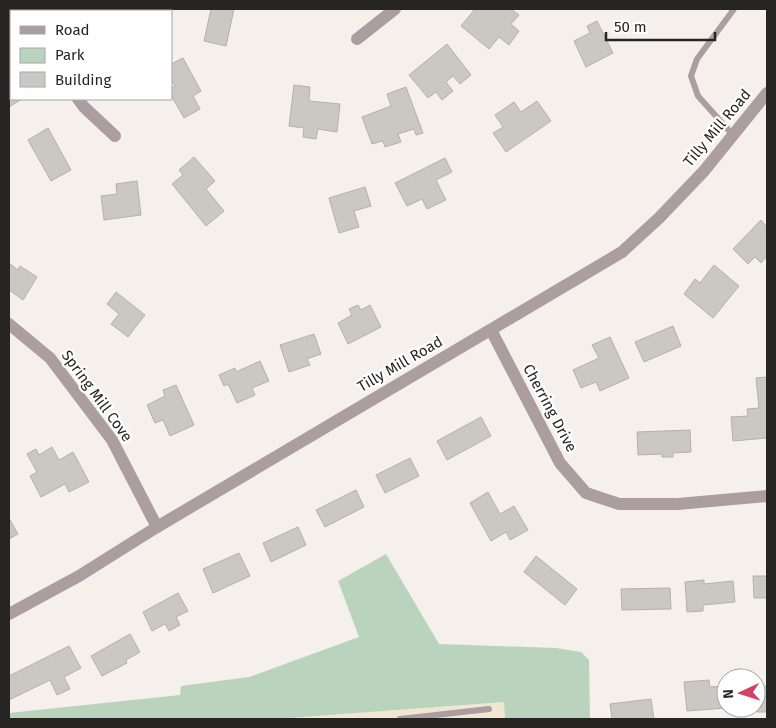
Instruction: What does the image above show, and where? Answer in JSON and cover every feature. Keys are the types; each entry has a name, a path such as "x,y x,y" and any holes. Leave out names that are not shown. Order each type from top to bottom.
{"street":[{"path":"357,39 395,9"},
{"name":"Tilly Mill Road","path":"9,614 79,576 157,527 622,252 659,218 704,171 767,93"},
{"path":"79,100 115,136"},
{"name":"Spring Mill Cove","path":"9,324 50,358 112,440 157,527"},
{"name":"Cherring Drive","path":"491,330 560,463 586,493 620,504 678,504 767,496"}],"lane":[{"path":"733,135 698,96 691,76 696,59 734,9"},
{"path":"400,719 489,710"}],"shaded area":[{"path":"504,702 505,719 262,719"}],"green space":[{"path":"386,554 439,644 556,648 581,652 589,660 590,719 505,719 504,702 275,719 9,719 9,713 180,695 181,686 249,677 359,637 338,581"}],"building":[{"path":"211,9 234,9 226,46 204,41"},
{"path":"475,9 511,9 519,15 511,24 519,31 509,45 499,37 489,49 461,26"},
{"path":"597,21 613,53 586,67 574,41 590,33 587,26"},
{"path":"447,44 471,75 460,84 453,76 446,82 453,91 442,100 436,92 428,98 409,75"},
{"path":"183,58 201,91 193,96 200,109 184,118 172,97 172,88 175,86 172,81 172,64"},
{"path":"9,84 10,100 20,100 9,107"},
{"path":"294,85 310,87 309,101 340,104 337,132 318,129 316,139 303,137 304,128 289,126"},
{"path":"406,87 423,133 416,135 414,129 398,134 401,142 385,147 383,141 372,144 362,117 391,106 387,94"},
{"path":"537,101 551,121 506,152 493,133 503,127 495,115 514,102 521,112"},
{"path":"48,128 71,170 51,181 28,140"},
{"path":"194,157 215,181 206,189 224,211 206,226 172,184 183,175 179,170"},
{"path":"445,158 452,172 436,180 446,200 427,209 422,199 407,206 395,183"},
{"path":"137,181 141,215 104,220 101,196 117,194 116,184"},
{"path":"365,187 371,206 354,211 359,227 339,233 329,198"},
{"path":"761,220 767,227 767,256 761,263 755,257 748,264 733,249"},
{"path":"9,263 18,270 20,266 37,277 23,300 9,290"},
{"path":"714,265 739,286 713,318 684,294 695,279 700,283"},
{"path":"116,292 145,315 128,337 111,324 119,314 107,304"},
{"path":"358,305 361,310 370,305 381,327 348,344 338,323 352,315 349,309"},
{"path":"673,326 681,346 644,362 635,342"},
{"path":"314,334 321,354 307,359 310,365 289,372 280,345"},
{"path":"610,337 629,378 600,391 596,382 581,388 573,370 599,358 592,345"},
{"path":"260,361 269,381 252,388 255,395 237,403 228,384 224,386 219,375 235,368 236,372"},
{"path":"767,377 767,438 733,441 731,417 748,416 747,409 759,408 756,378"},
{"path":"176,385 194,425 170,436 163,420 155,423 147,405 165,396 163,390"},
{"path":"481,417 491,436 447,460 437,441"},
{"path":"690,430 691,452 673,453 673,457 662,457 662,454 638,455 637,432"},
{"path":"52,447 59,460 73,452 89,482 69,492 65,484 41,497 30,476 37,472 27,454 36,449 39,455"},
{"path":"410,458 419,476 385,493 376,475"},
{"path":"356,490 364,507 325,527 316,510"},
{"path":"488,492 500,514 514,506 528,530 510,540 506,532 491,541 470,503"},
{"path":"9,518 18,534 9,539"},
{"path":"298,527 306,545 271,562 263,543"},
{"path":"239,553 250,576 213,593 203,569"},
{"path":"536,556 577,589 565,605 524,572"},
{"path":"753,576 767,576 767,598 754,598"},
{"path":"704,580 704,584 733,581 735,602 703,605 703,611 687,612 685,582"},
{"path":"670,588 671,609 622,610 621,589"},
{"path":"178,593 188,611 176,617 180,625 169,631 165,624 152,631 143,612"},
{"path":"130,634 140,652 126,660 127,663 102,676 91,656"},
{"path":"69,646 81,668 64,677 70,689 57,695 50,680 9,700 9,676"},
{"path":"709,680 710,687 716,687 716,709 687,711 684,682"},
{"path":"767,686 767,712 766,712"},
{"path":"651,699 654,719 612,719 610,704"}]}
